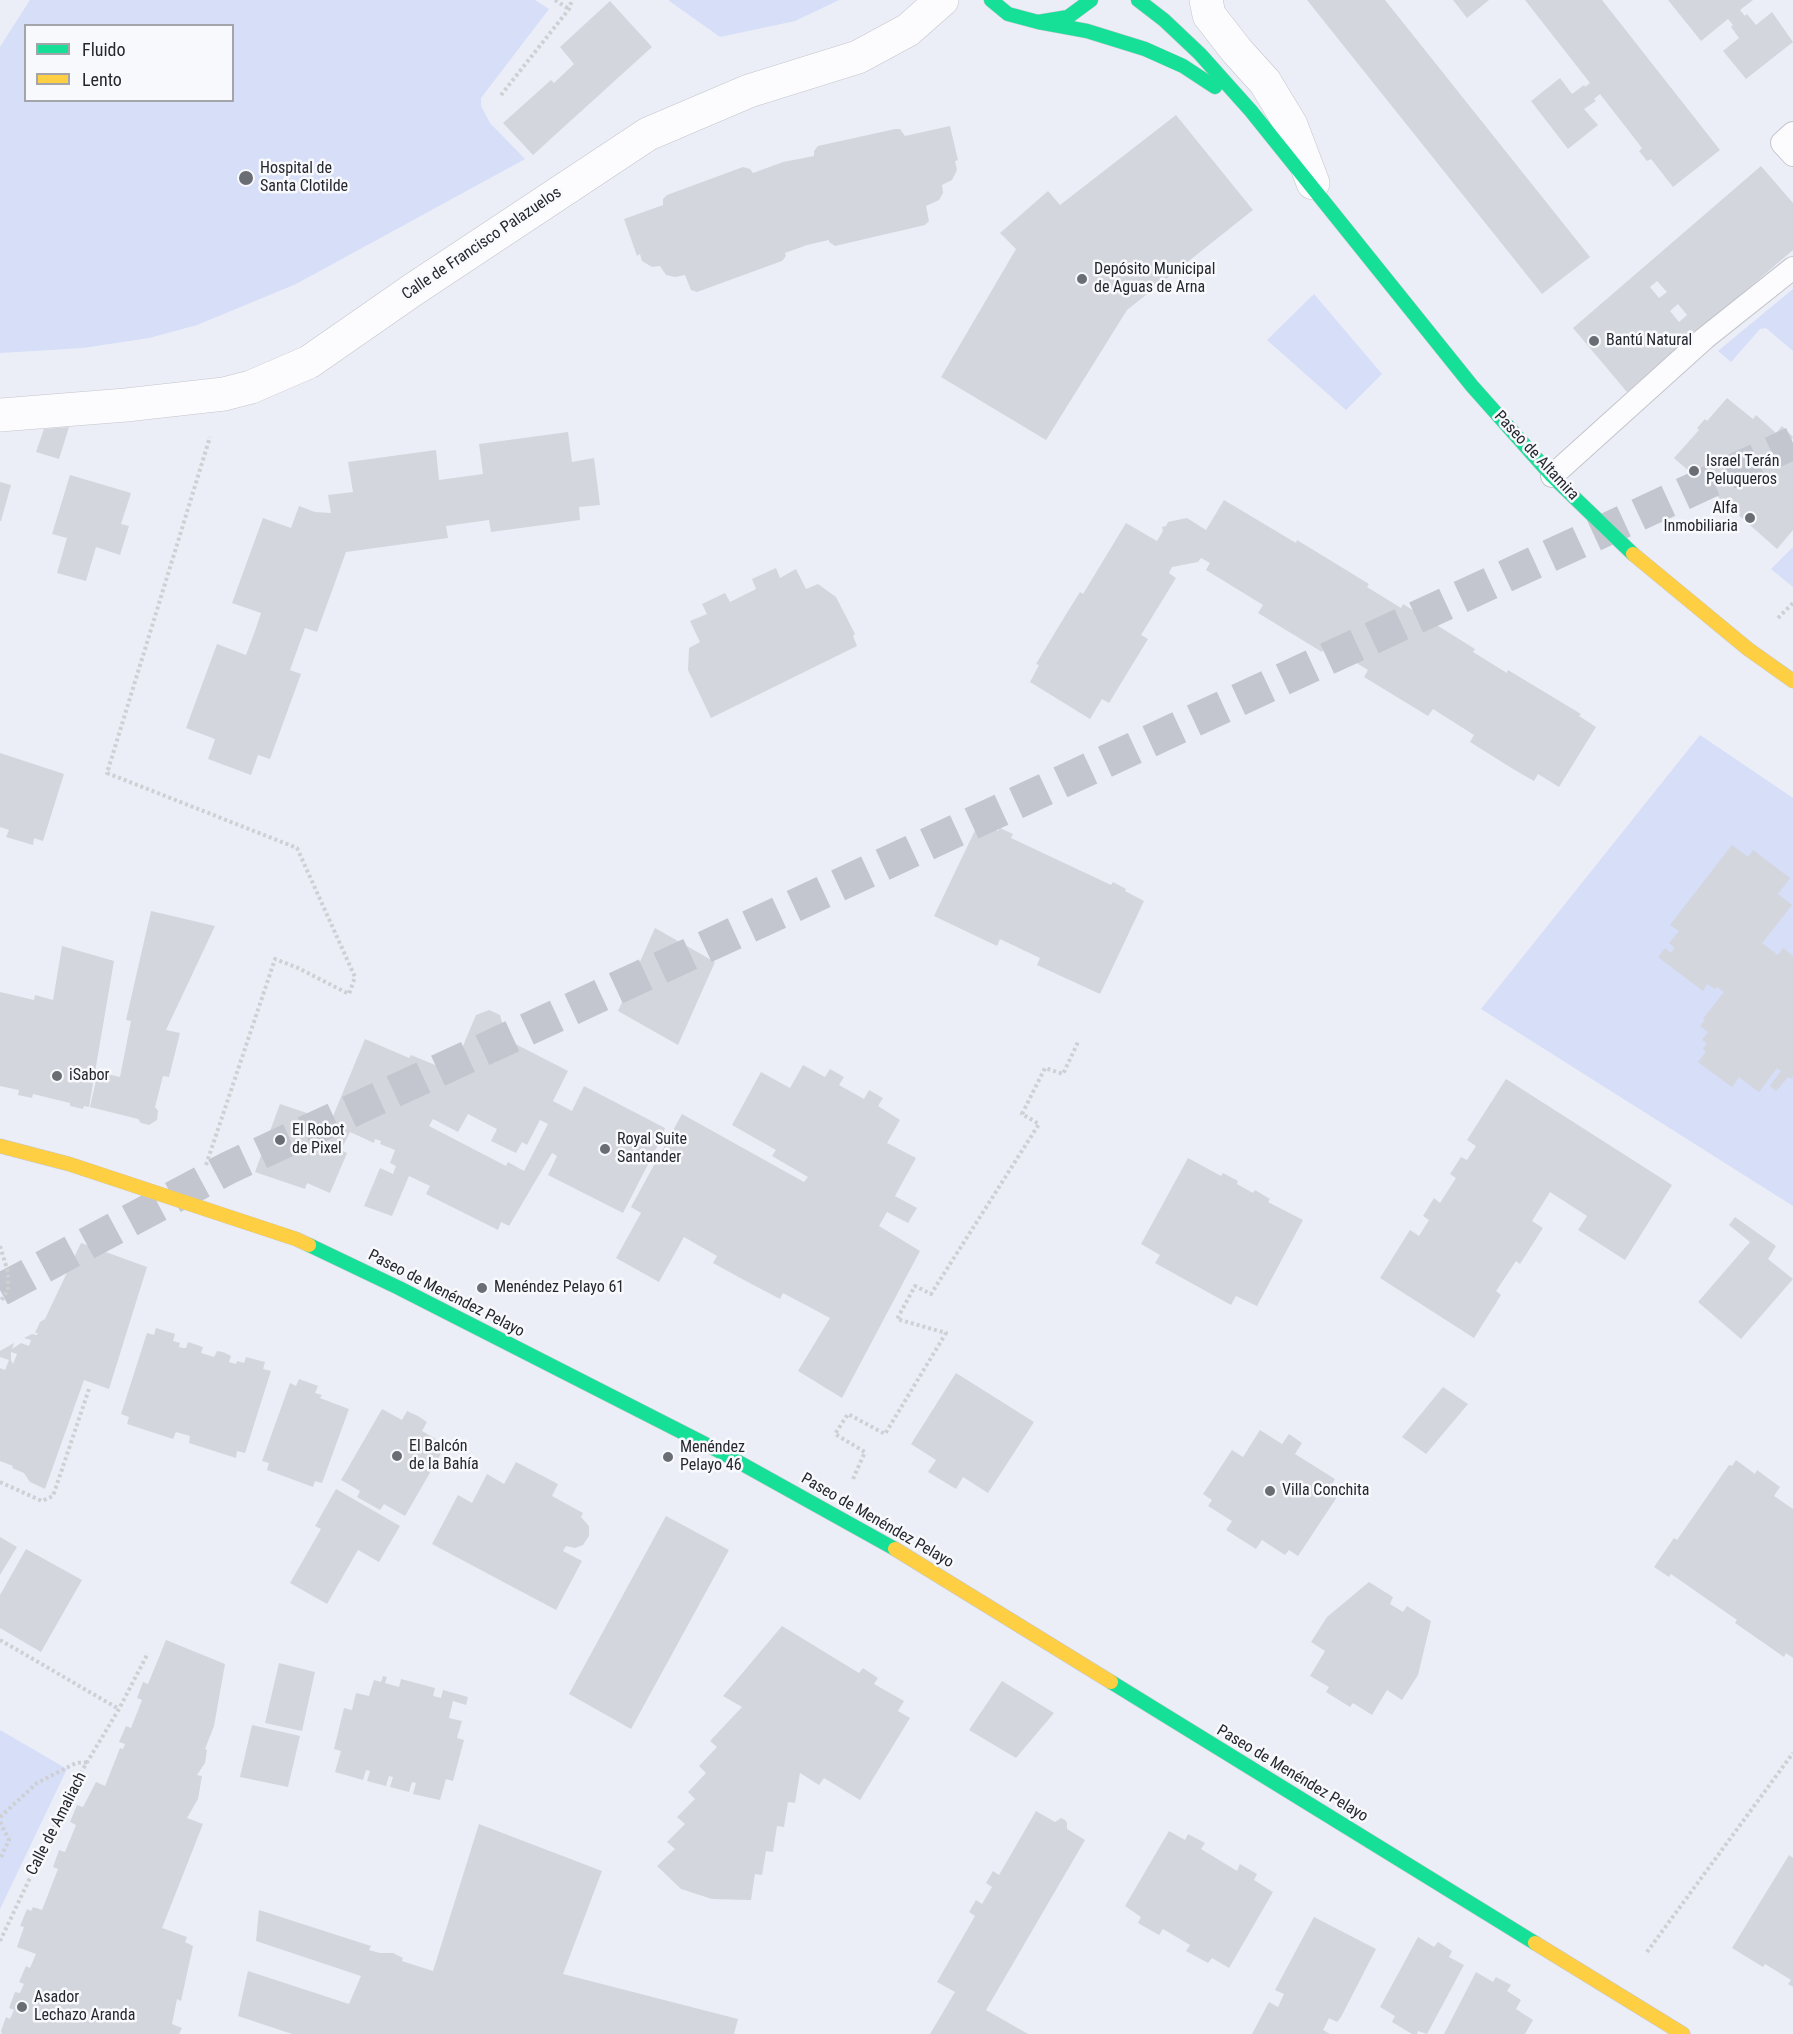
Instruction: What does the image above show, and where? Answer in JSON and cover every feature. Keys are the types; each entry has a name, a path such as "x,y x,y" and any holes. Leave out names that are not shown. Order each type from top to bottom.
{"street":[{"name":"Calle de Francisco Palazuelos","path":"0,415 126,405 224,394 251,387 309,362 414,289 648,134 749,91 858,57 908,30 942,0"},
{"name":"Paseo de Altamira","path":"991,0 1008,14 1038,22 1087,30 1145,49 1183,66 1251,111"},
{"path":"1038,22 1068,17 1091,0"},
{"name":"Paseo de Altamira","path":"1138,0 1164,20 1200,54 1251,111 1472,386 1552,476 1619,542 1677,592 1748,649 1793,681"},
{"name":"Paseo de Altamira","path":"1206,0 1209,15 1265,82 1291,125 1317,193"},
{"name":"Paseo de Menéndez Pelayo","path":"0,1146 69,1164 296,1239 399,1288 717,1450 871,1534 1683,2034"}],"lane":[{"path":"1793,133 1782,143 1793,155"},
{"path":"1552,476 1705,338 1793,268"}],"path":[{"path":"555,0 570,9"},
{"path":"501,95 570,9 572,0"},
{"path":"192,1205 275,959 349,994 355,977 297,848 107,773 201,463"},
{"path":"865,1452 835,1434 848,1414 885,1434 946,1334 897,1319 915,1286 931,1294 1039,1124 1022,1114 1045,1068 1063,1074 1079,1040"},
{"path":"0,1246 8,1272 8,1290 0,1302"},
{"path":"0,1482 42,1501 53,1496 88,1389"},
{"path":"0,1640 119,1709"},
{"name":"Calle de Amaliach","path":"0,1941 66,1802 148,1653"},
{"path":"1647,1952 1793,1753"},
{"path":"0,1817 37,1783 76,1763 89,1762"},
{"path":"0,1822 9,1840 0,1859"}],"shaded area":[{"name":"Hospital de Santa Clotilde","path":"30,0 535,0 549,9 481,98 481,106 490,123 525,159 296,284 197,325 149,338 83,348 0,353 0,47"},
{"path":"668,0 839,0 795,21 720,37"},
{"path":"1793,289 1793,351 1766,328 1760,329 1731,362 1718,351"},
{"path":"1314,294 1382,374 1346,410 1267,340"},
{"path":"1793,547 1793,587 1771,569"},
{"path":"1700,735 1793,798 1793,1206 1481,1009"},
{"path":"0,1730 67,1769 0,1909"}],"building":[{"path":"1307,0 1385,0 1590,257 1542,294"},
{"path":"1453,0 1489,0 1467,18"},
{"path":"1525,0 1602,0 1720,150 1673,187 1651,159 1647,161 1639,151 1642,148 1600,94 1594,99 1596,101 1584,109 1598,125 1568,149 1531,101 1560,78 1572,94 1590,83"},
{"path":"1668,0 1753,0 1740,10 1745,16 1747,14 1756,25 1772,12 1793,42 1746,79 1723,51 1739,38 1728,19 1701,41"},
{"path":"610,1 652,47 533,155 503,123 551,80 554,83 574,64 560,47"},
{"name":"Depósito Municipal de Aguas de Arna","path":"1176,115 1253,210 1127,310 1046,440 941,377 1016,249 1000,233 1048,191 1060,205"},
{"path":"950,126 958,160 955,161 957,170 952,180 942,185 943,193 939,200 926,206 929,221 925,225 835,246 829,240 807,245 785,253 786,256 782,261 697,292 691,290 685,275 675,277 666,275 660,266 652,267 642,261 640,254 637,256 624,219 663,205 663,199 667,195 743,167 750,169 753,173 783,162 814,156 814,151 818,146 895,129 900,129 905,136"},
{"path":"1761,166 1793,203 1793,250 1627,392 1573,328","holes":["1657,281 1667,292 1659,298 1650,287","1678,304 1687,315 1679,322 1670,311"]},
{"path":"1727,398 1753,419 1756,415 1776,433 1773,437 1785,448 1789,444 1793,448 1793,530 1777,549 1674,458 1699,430 1697,428 1705,419 1707,421"},
{"path":"1782,426 1793,437 1789,444 1776,433"},
{"path":"69,427 59,459 36,452 44,429"},
{"path":"568,432 572,462 594,458 600,505 579,507 580,520 491,532 489,520 446,526 448,538 346,552 317,632 305,628 290,670 301,674 270,759 258,755 251,775 208,759 215,739 186,728 217,644 246,655 255,631 261,613 232,603 263,518 291,528 299,506 315,512 331,513 328,495 353,492 348,462 436,450 439,480 483,474 479,444"},
{"path":"70,475 131,493 121,524 129,526 120,555 96,547 86,581 57,573 67,538 52,534"},
{"path":"0,482 11,485 1,521 0,521"},
{"path":"1224,500 1296,543 1297,540 1369,584 1367,587 1401,608 1403,604 1475,649 1473,652 1507,673 1508,670 1581,714 1579,716 1596,727 1559,787 1538,774 1534,781 1513,769 1470,742 1474,735 1433,709 1428,716 1364,677 1368,670 1327,645 1322,652 1258,613 1263,605 1206,570 1210,563 1201,558 1198,562 1172,567 1169,573 1176,578 1141,635 1148,639 1109,703 1102,699 1090,719 1030,682 1039,665 1036,664 1080,592 1083,594 1126,523 1157,541 1163,531 1162,527 1168,522 1187,518 1206,530"},
{"path":"776,568 780,578 796,569 806,589 818,584 836,597 855,634 853,636 857,646 711,718 688,670 689,648 700,642 690,621 707,614 702,604 725,593 730,602 756,589 752,579"},
{"path":"0,753 64,774 43,841 34,838 33,845 6,837 9,830 0,827"},
{"path":"979,822 998,831 1000,828 1013,834 1011,838 1111,885 1113,882 1144,901 1100,994 1037,965 1040,958 1000,939 997,946 934,916"},
{"path":"1732,845 1748,857 1753,850 1790,878 1778,894 1792,905 1762,943 1778,955 1783,948 1793,956 1793,1076 1791,1079 1788,1077 1776,1091 1770,1086 1781,1071 1777,1068 1759,1092 1739,1077 1732,1087 1698,1062 1706,1052 1703,1049 1707,1043 1702,1040 1708,1032 1700,1026 1724,992 1707,984 1703,991 1658,957 1665,948 1671,953 1675,948 1669,943 1679,931 1670,925"},
{"path":"151,911 215,926 166,1030 180,1033 169,1077 163,1076 155,1107 158,1111 157,1120 149,1125 141,1123 138,1119 90,1107 98,1072 120,1077 131,1021 126,1020"},
{"path":"655,928 715,962 678,1045 618,1011"},
{"path":"62,946 114,961 89,1107 84,1106 83,1109 70,1106 70,1103 33,1094 32,1098 18,1095 19,1090 0,1086 0,992 34,1000 35,995 53,1000"},
{"path":"489,1010 500,1015 503,1026 498,1035 568,1071 553,1101 572,1111 584,1086 665,1128 623,1213 548,1175 557,1156 552,1153 509,1226 501,1222 498,1230 426,1194 430,1186 409,1176 392,1216 364,1206 380,1168 393,1174 396,1166 390,1163 395,1150 380,1144 381,1141 375,1139 374,1143 350,1132 341,1150 347,1153 330,1193 307,1183 305,1189 255,1172 280,1104 331,1121 365,1039 409,1058 411,1055 452,1072 476,1015","holes":["468,1114 497,1129 491,1141 516,1153 522,1142 527,1145 540,1120 548,1124 524,1171 508,1162 506,1166 429,1126 433,1119 458,1132"]},
{"path":"803,1065 825,1077 830,1069 844,1077 839,1085 864,1099 869,1090 883,1098 878,1106 900,1120 887,1143 916,1158 895,1196 917,1208 908,1223 887,1212 879,1226 920,1251 842,1398 798,1371 830,1318 783,1293 780,1299 713,1263 717,1256 684,1237 659,1282 616,1258 641,1213 631,1207 682,1114 804,1182 808,1177 772,1156 776,1150 732,1125 761,1072 790,1088"},
{"path":"1506,1079 1672,1185 1625,1260 1578,1230 1587,1216 1550,1192 1532,1221 1543,1228 1520,1264 1516,1261 1496,1291 1501,1295 1474,1338 1380,1278 1410,1230 1419,1236 1429,1220 1423,1216 1434,1198 1440,1203 1456,1178 1450,1174 1461,1157 1467,1160 1476,1146 1467,1140"},
{"path":"1188,1158 1221,1176 1223,1173 1238,1181 1237,1184 1253,1193 1255,1190 1270,1199 1268,1202 1303,1220 1257,1306 1236,1296 1231,1305 1155,1263 1160,1255 1141,1244"},
{"path":"1735,1217 1776,1246 1768,1259 1793,1279 1741,1339 1698,1302 1750,1242 1729,1225"},
{"path":"81,1243 147,1267 109,1389 84,1380 45,1489 30,1482 24,1473 12,1468 13,1466 0,1461 0,1368 5,1370 9,1360 0,1357 0,1351 14,1343 12,1349 21,1343 29,1346 31,1340 24,1338 32,1334 37,1335 38,1333 35,1333 40,1322 45,1319","holes":["11,1352 17,1354 13,1364"]},
{"path":"156,1328 175,1334 173,1341 180,1343 179,1347 186,1348 188,1342 203,1347 201,1353 214,1357 217,1351 223,1352 231,1356 229,1362 236,1364 237,1361 244,1363 246,1357 265,1362 263,1369 271,1371 245,1453 237,1451 236,1458 189,1443 190,1436 176,1432 173,1439 127,1424 129,1417 121,1414 147,1333 154,1335"},
{"path":"956,1373 1034,1422 988,1493 963,1477 956,1489 928,1472 936,1460 911,1444"},
{"path":"299,1379 318,1386 315,1393 322,1395 320,1398 349,1409 322,1483 315,1481 313,1487 267,1470 269,1463 262,1461 290,1383 296,1386"},
{"path":"1443,1387 1468,1404 1426,1454 1402,1437"},
{"name":"El Balcón de la Bahía","path":"382,1409 402,1420 407,1411 418,1416 427,1422 422,1431 446,1445 405,1516 384,1504 380,1510 357,1497 360,1491 341,1480"},
{"name":"Villa Conchita","path":"1260,1430 1282,1444 1289,1434 1302,1443 1295,1454 1335,1479 1330,1488 1339,1494 1298,1556 1289,1550 1285,1555 1262,1540 1256,1549 1226,1530 1232,1521 1208,1506 1212,1500 1203,1494 1232,1450 1243,1457"},
{"path":"1736,1460 1755,1474 1757,1470 1780,1487 1774,1496 1793,1509 1793,1658 1786,1653 1784,1657 1735,1623 1737,1620 1671,1574 1669,1577 1654,1567 1674,1538 1677,1540 1729,1465 1732,1466"},
{"path":"516,1462 558,1484 552,1496 583,1513 581,1517 589,1526 589,1536 583,1545 575,1548 566,1546 563,1551 582,1561 556,1610 432,1544 458,1495 472,1503 487,1474 504,1484"},
{"path":"336,1489 400,1526 379,1562 358,1550 327,1604 290,1583 321,1529 315,1526"},
{"path":"666,1516 729,1550 631,1729 569,1694"},
{"path":"0,1537 17,1547 0,1575"},
{"path":"26,1549 82,1580 41,1652 0,1628 0,1595"},
{"path":"1369,1582 1393,1597 1390,1604 1403,1612 1407,1606 1431,1621 1418,1675 1402,1700 1387,1690 1372,1715 1353,1703 1350,1707 1326,1692 1329,1687 1310,1676 1325,1651 1311,1642 1327,1617"},
{"path":"782,1626 859,1673 863,1668 878,1678 874,1684 904,1701 898,1711 910,1718 860,1800 824,1778 819,1785 800,1773 795,1803 788,1802 784,1827 777,1826 773,1852 766,1851 762,1875 755,1874 751,1900 712,1899 681,1889 657,1866 675,1849 667,1842 685,1824 677,1817 695,1799 688,1792 706,1773 699,1766 717,1747 710,1741 742,1707 723,1696"},
{"path":"166,1640 225,1664 214,1726 205,1749 207,1750 205,1763 197,1775 202,1776 198,1799 187,1818 203,1824 162,1928 187,1937 185,1942 193,1946 181,2001 177,1999 172,2024 182,2028 179,2034 2,2034 6,2017 10,2019 14,2010 9,2008 15,1992 20,1993 24,1984 19,1982 26,1966 30,1968 36,1954 17,1947 24,1927 20,1926 27,1909 31,1911 33,1907 42,1910 58,1869 53,1867 59,1850 65,1852 76,1825 70,1822 77,1805 83,1807 96,1782 105,1786 120,1748 123,1749 125,1744 119,1742 126,1726 131,1728 142,1700 137,1698 143,1682 148,1684"},
{"path":"279,1663 315,1672 302,1731 265,1723"},
{"path":"383,1676 387,1677 385,1683 399,1687 401,1679 435,1688 433,1696 441,1698 443,1690 468,1697 466,1705 453,1701 449,1718 462,1721 457,1738 464,1740 453,1781 446,1779 440,1800 413,1794 416,1783 412,1782 409,1792 390,1787 393,1777 389,1776 386,1786 367,1781 370,1771 366,1770 363,1780 335,1772 341,1751 334,1749 344,1708 352,1710 356,1693 369,1696 374,1680 381,1682"},
{"path":"1002,1681 1054,1713 1016,1758 969,1730"},
{"path":"252,1725 300,1736 288,1787 240,1777"},
{"path":"1036,1811 1055,1822 1061,1818 1065,1820 1067,1829 1085,1840 986,2010 1028,2034 930,2034 955,1992 937,1982 975,1916 969,1912 976,1900 982,1904 992,1887 986,1883 993,1871 999,1875"},
{"path":"479,1824 602,1871 563,1974 738,2019 734,2034 292,2034 238,2016 248,1971 349,2004 361,1976 256,1941 259,1910 371,1946 369,1950 393,1953 403,1958 402,1961 433,1971"},
{"path":"1169,1831 1185,1840 1188,1834 1205,1843 1201,1849 1237,1871 1240,1864 1257,1874 1254,1880 1273,1892 1229,1968 1212,1958 1208,1963 1186,1951 1190,1945 1163,1929 1159,1935 1138,1923 1141,1917 1125,1906"},
{"path":"1789,1855 1793,1858 1793,1987 1788,1984 1791,1980 1765,1964 1763,1967 1732,1948"},
{"path":"1314,1917 1376,1949 1341,2017 1337,2022 1329,2018 1323,2030 1330,2034 1252,2034 1269,2002 1278,2007 1284,1994 1275,1990"},
{"path":"1418,1937 1434,1947 1438,1942 1452,1951 1449,1957 1464,1965 1427,2034 1418,2031 1417,2034 1412,2034 1392,2022 1395,2016 1380,2007"},
{"path":"1476,1972 1493,1982 1496,1977 1511,1985 1507,1991 1521,2000 1516,2009 1533,2020 1525,2034 1444,2034"}],"tunnel":[{"path":"0,1290 228,1168 1793,443"}],"traffic: fast":[{"path":"991,0 1008,14 1038,22 1068,17 1091,0"},
{"path":"1138,0 1164,20 1200,54 1251,111 1472,386 1552,476 1633,554"},
{"path":"1038,22 1087,31 1145,49 1183,66 1215,87"},
{"path":"309,1245 399,1288 717,1450 895,1549"},
{"path":"1111,1682 1535,1943"}],"traffic: slow":[{"path":"1633,554 1748,649 1793,681"},
{"path":"0,1146 69,1164 309,1245"},
{"path":"895,1549 1111,1682"},
{"path":"1535,1943 1683,2034"}],"place":[{"name":"Hospital de Santa Clotilde","path":"246,178"},
{"name":"Depósito Municipal de Aguas de Arna","path":"1082,279"},
{"name":"Bantú Natural","path":"1594,341"},
{"name":"Israel Terán Peluqueros","path":"1694,471"},
{"name":"Alfa Inmobiliaria","path":"1750,518"},
{"name":"iSabor","path":"57,1076"},
{"name":"El Robot de Pixel","path":"280,1140"},
{"name":"Royal Suite Santander","path":"605,1149"},
{"name":"Menéndez Pelayo 61","path":"482,1288"},
{"name":"El Balcón de la Bahía","path":"397,1456"},
{"name":"Menéndez Pelayo 46","path":"668,1457"},
{"name":"Villa Conchita","path":"1270,1491"},
{"name":"Asador Lechazo Aranda","path":"22,2007"}]}
